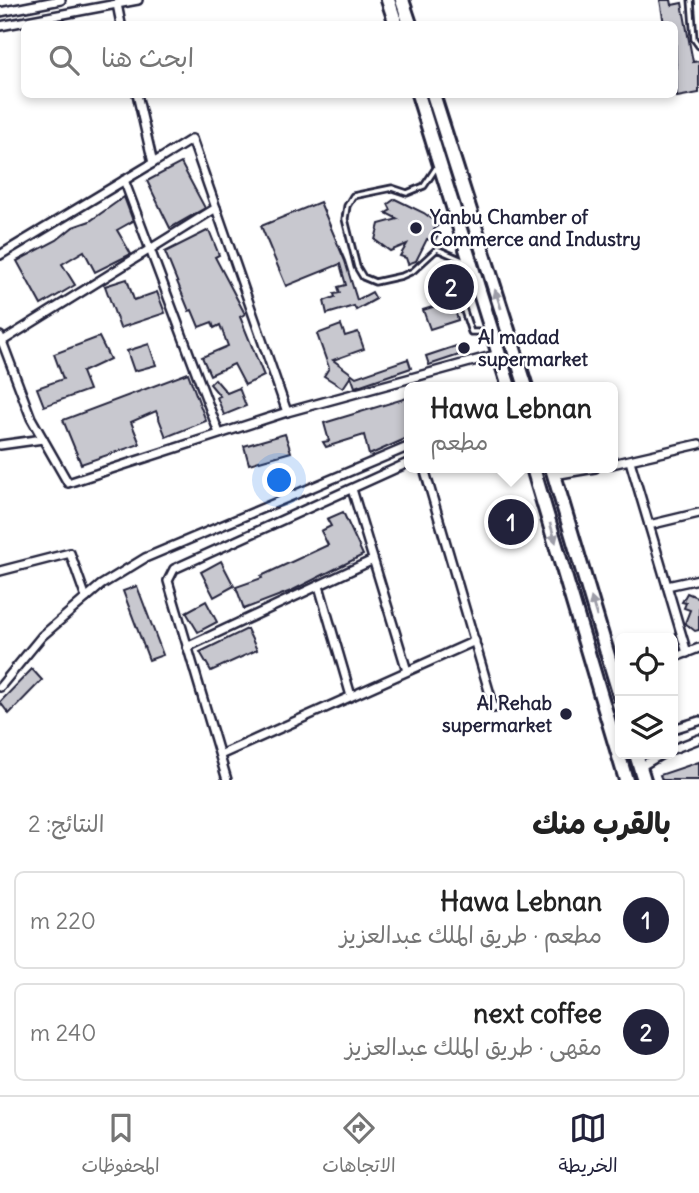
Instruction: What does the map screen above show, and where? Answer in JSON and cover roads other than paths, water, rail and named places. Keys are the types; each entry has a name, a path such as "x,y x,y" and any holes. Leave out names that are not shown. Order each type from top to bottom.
{"highway":[{"path":"388,0 395,21"},
{"path":"402,0 409,21"},
{"path":"419,98 507,382"},
{"path":"434,98 524,382"},
{"path":"534,473 626,780"},
{"path":"553,473 615,669"}],"street":[{"path":"0,12 33,3 61,0"},
{"path":"27,21 138,0"},
{"path":"117,4 120,21"},
{"path":"0,26 21,22"},
{"path":"138,98 153,163"},
{"path":"0,255 192,139 287,412"},
{"path":"124,180 219,433"},
{"path":"216,208 1,339 31,418 68,483 287,412 499,354"},
{"path":"0,445 43,439"},
{"path":"618,463 699,444"},
{"path":"0,687 42,636 101,585 145,558 404,449"},
{"path":"630,461 687,653"},
{"path":"227,780 168,581 174,569 404,465"},
{"path":"425,473 494,708"},
{"path":"352,489 407,671"},
{"path":"649,525 699,513"},
{"path":"0,571 70,553 86,598"},
{"path":"187,647 373,560"},
{"path":"667,586 699,579"},
{"path":"319,586 351,696"},
{"path":"220,755 475,641"},
{"path":"678,656 699,648"},
{"path":"678,727 699,721"},
{"path":"678,747 699,739"},
{"path":"642,774 657,759"}],"lane":[{"path":"691,0 694,39 699,46"},
{"path":"440,163 424,186 407,193 392,188 353,196 347,206 345,219 357,267 363,277 375,282 413,271 437,249 473,268 458,293 461,304 471,332 494,333"}],"place":[{"name":"Yanbu Chamber of Commerce and Industry","path":"416,228"},
{"name":"next coffee","path":"451,287"},
{"name":"Al madad supermarket","path":"464,348"},
{"name":"Hawa Lebnan","path":"511,522"},
{"name":"Al Rehab supermarket","path":"566,714"}]}
